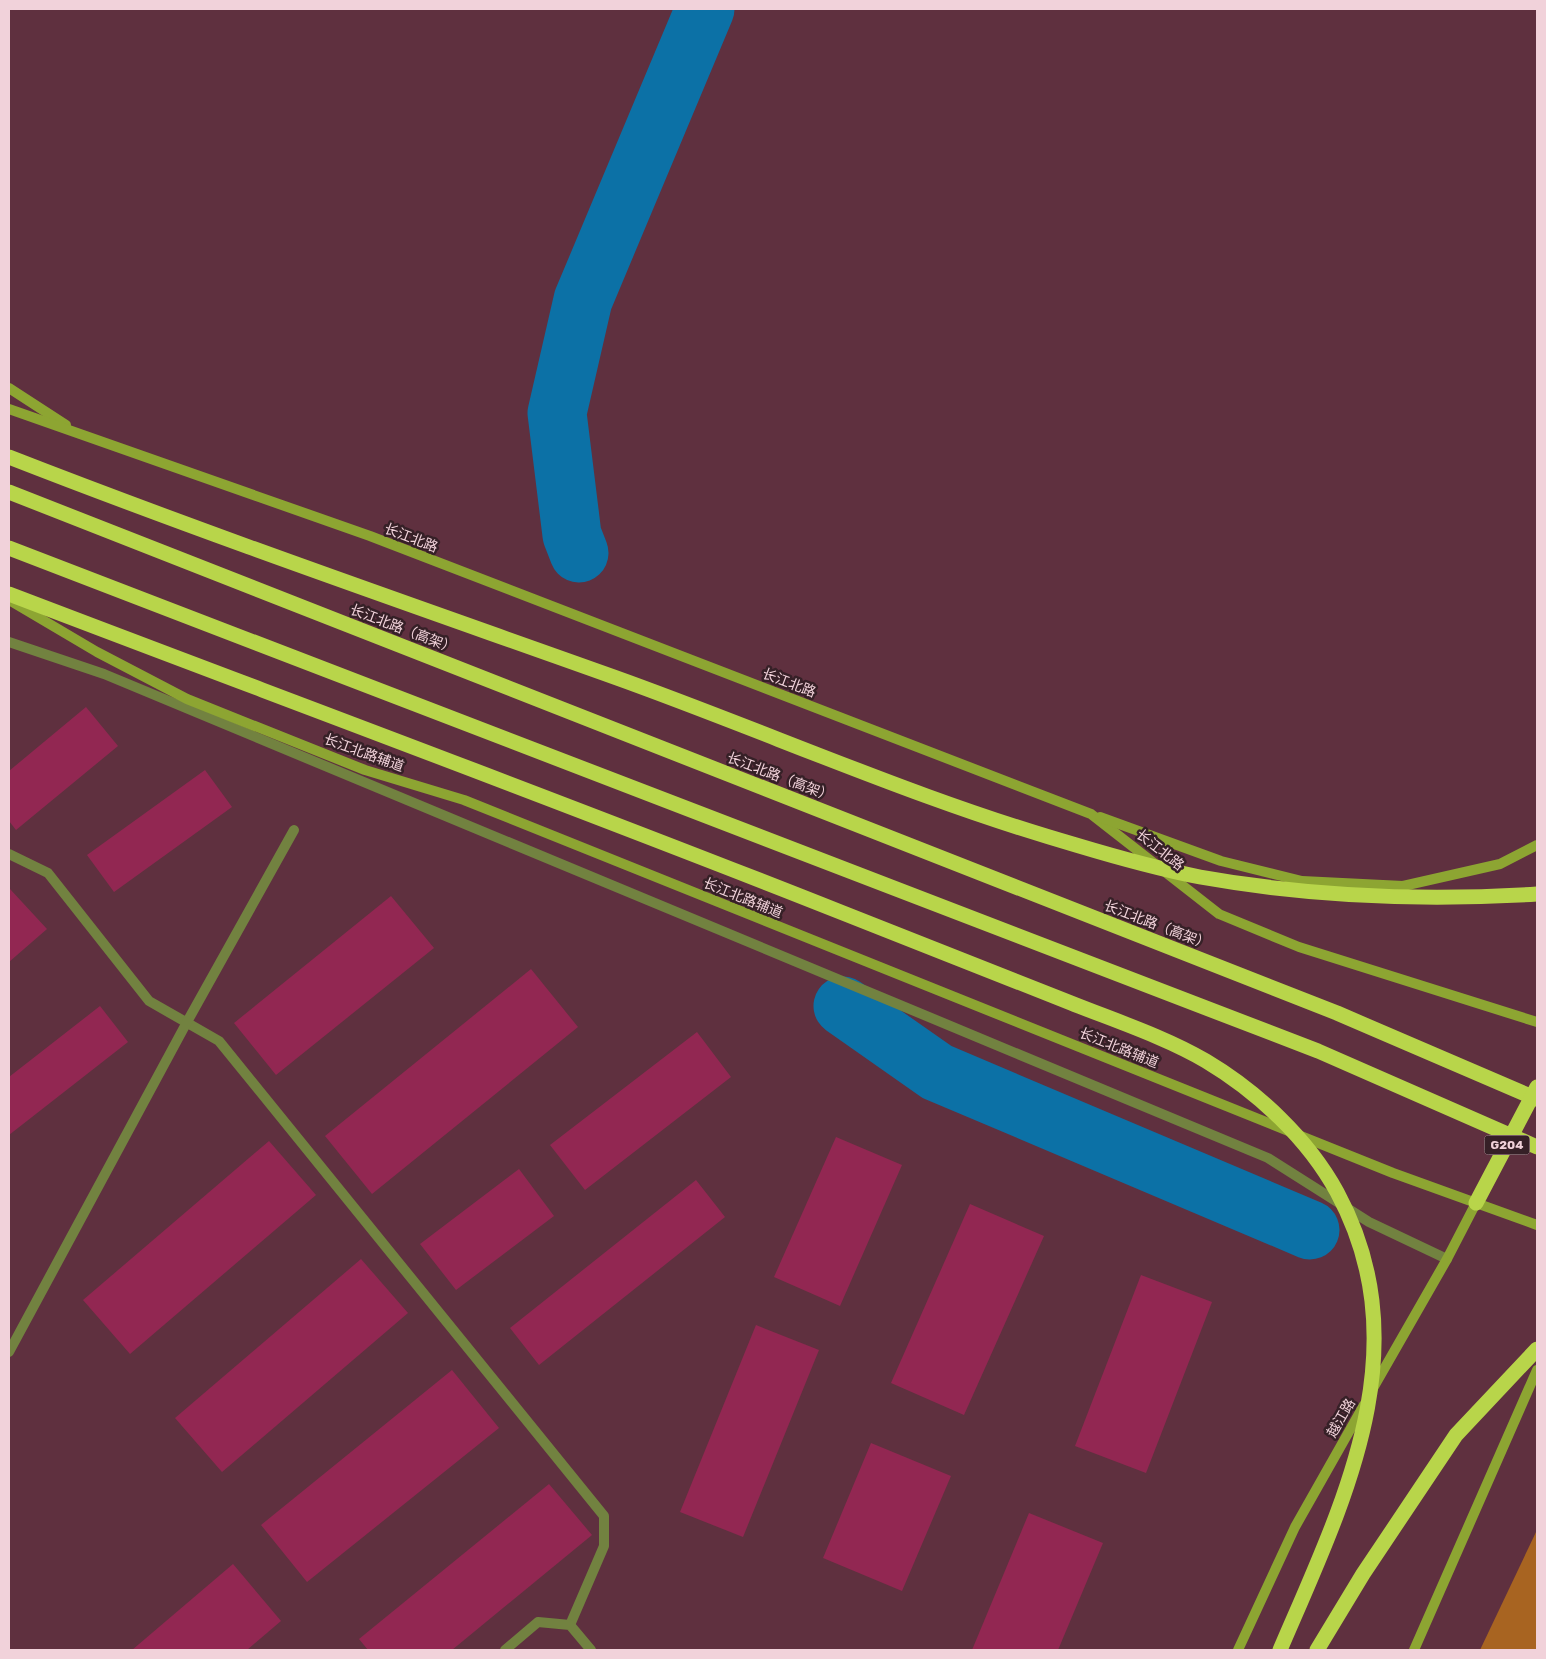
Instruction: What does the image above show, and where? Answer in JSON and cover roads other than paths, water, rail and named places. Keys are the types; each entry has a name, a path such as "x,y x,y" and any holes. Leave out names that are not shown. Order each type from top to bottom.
{"highway":[{"path":"9,457 380,595 616,678 909,790 1022,830 1197,876 1277,888 1343,895 1412,899 1537,894"},
{"name":"长江北路（高架）","path":"9,492 1327,1010 1537,1099"},
{"path":"9,548 1318,1051 1537,1147"},
{"path":"9,594 467,768 1149,1034 1207,1062 1252,1094 1299,1137 1336,1192 1362,1251 1373,1310 1374,1371 1363,1434 1345,1497 1280,1650"},
{"name":"G204","path":"1476,1203 1537,1087"},
{"path":"1318,1650 1363,1574 1456,1435 1537,1349"}],"main road":[{"path":"9,388 81,434"},
{"name":"长江北路","path":"9,409 370,536 1091,814 1218,914 1299,947 1537,1022"},
{"name":"长江北路辅道","path":"9,600 97,652 187,699 365,770 464,800 1393,1173 1537,1225"},
{"path":"1091,814 1221,861 1302,882 1403,886 1500,864 1537,845"},
{"name":"越江路","path":"1238,1650 1294,1526 1447,1259 1476,1203"},
{"path":"1414,1650 1537,1370"}],"street":[{"path":"9,642 104,674 1268,1158 1369,1222 1447,1259"},
{"path":"9,1352 187,1022 294,830"},
{"path":"9,854 48,873 149,1001 219,1041 604,1516 604,1546 570,1625"},
{"path":"505,1650 538,1622 570,1625 590,1650"}],"waterway":[{"path":"579,553 572,535 557,413 583,300 705,9"},
{"path":"843,1006 937,1072 1310,1230"}]}
